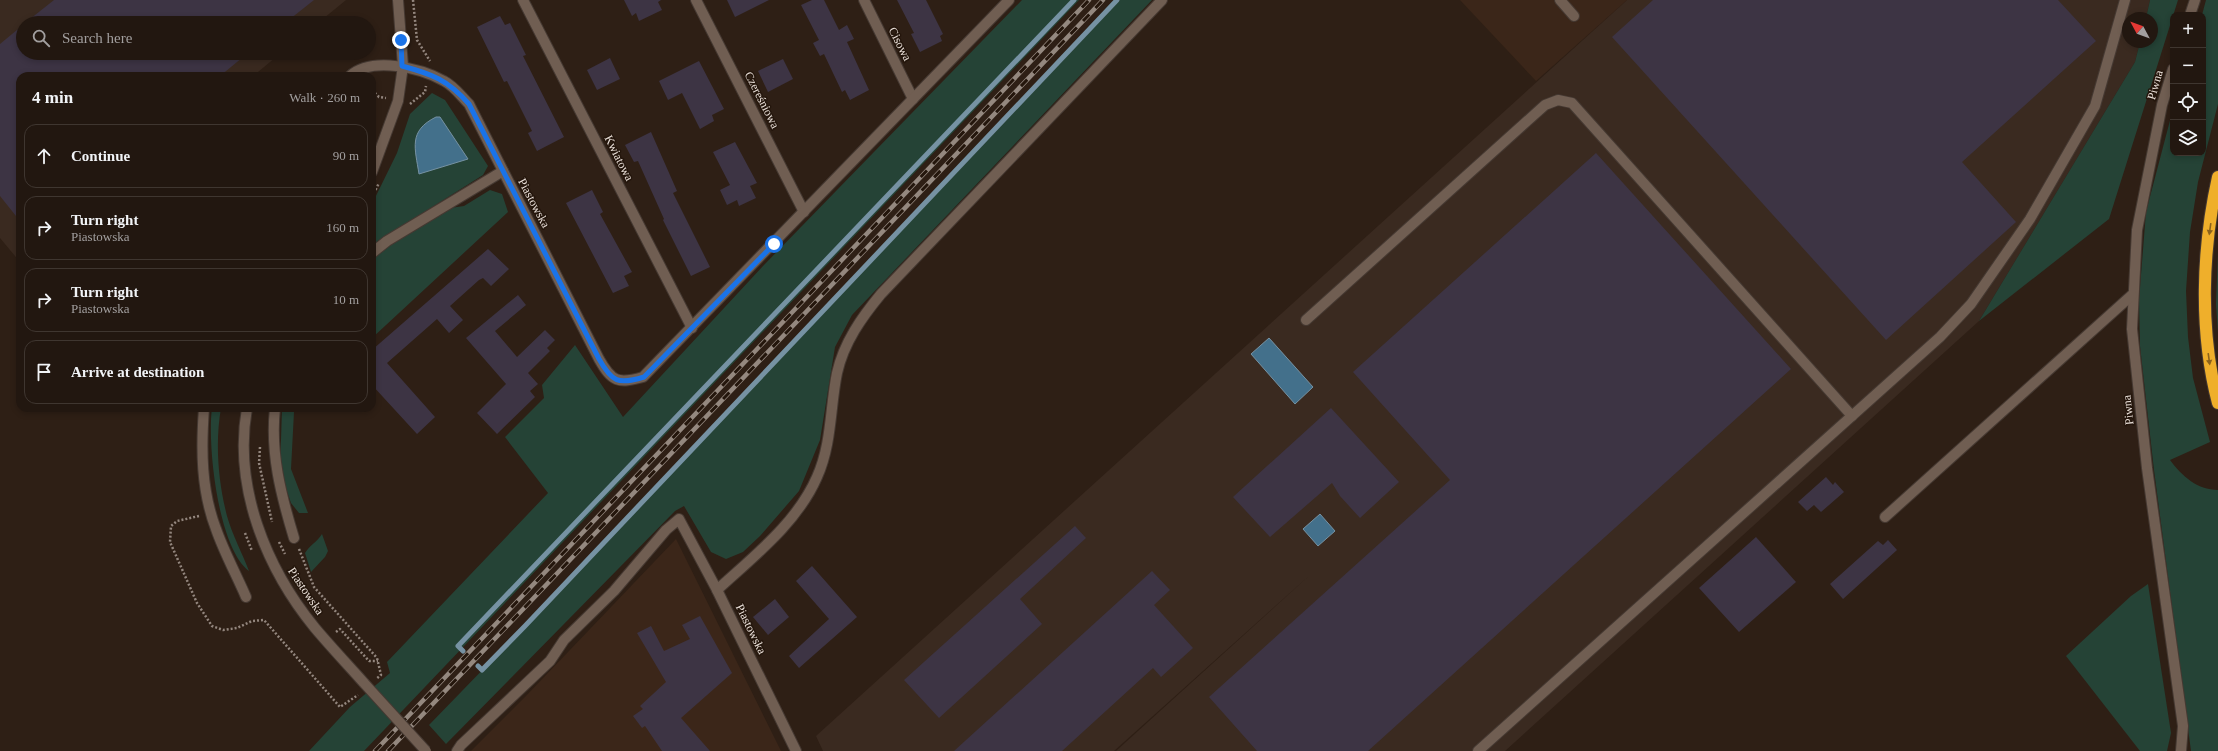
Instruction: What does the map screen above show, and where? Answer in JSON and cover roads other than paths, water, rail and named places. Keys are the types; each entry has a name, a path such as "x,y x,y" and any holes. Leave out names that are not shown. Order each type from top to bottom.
{"highway":[{"path":"2218,177 2209,236 2205,286 2208,348 2218,403"}],"street":[{"path":"376,161 398,101 402,66 398,0"},
{"name":"Kwiatowa","path":"523,0 692,328"},
{"name":"Czereśniowa","path":"696,0 804,212"},
{"name":"Cisowa","path":"864,0 913,99"},
{"path":"692,328 1009,0"},
{"path":"718,590 790,520 806,499 818,476 826,450 837,372 851,336 866,312 881,294 1162,0"},
{"path":"1560,0 1574,16"},
{"path":"1478,751 1957,321 1971,304 2030,219 2095,106 2125,0"},
{"path":"2191,12 2195,0"},
{"name":"Piastowska","path":"356,72 360,69 382,65 402,66 429,73 445,81 469,104 608,374 616,380 627,382 644,377 692,328"},
{"name":"Piwna","path":"2170,79 2162,105 2137,230 2132,295 2132,329 2147,468 2183,726 2181,751"},
{"path":"1306,320 1545,105 1558,100 1572,103 1852,416"},
{"path":"376,250 407,228 503,171"},
{"path":"1885,517 2132,295"},
{"path":"204,412 202,473 211,514 216,529 246,596"},
{"name":"Piastowska","path":"247,412 244,442 246,474 252,509 265,547 278,575 315,628 365,686 426,751"},
{"path":"275,412 273,425 275,460 281,496 294,538"},
{"name":"Piastowska","path":"459,748 550,661 564,640 614,591 666,530 679,519 718,590 796,751"},
{"path":"450,751 459,748"}],"water":[{"path":"436,117 440,117 468,159 419,174 415,148 417,134 427,122"},
{"path":"1269,338 1313,387 1295,404 1251,354"},
{"path":"1320,514 1335,531 1318,546 1303,529"}],"waterway":[{"path":"463,651 458,646 1074,0"},
{"path":"478,666 482,670 525,626 1117,0"}],"railway":[{"path":"375,751 1089,0"},
{"path":"388,751 1103,0"}]}
